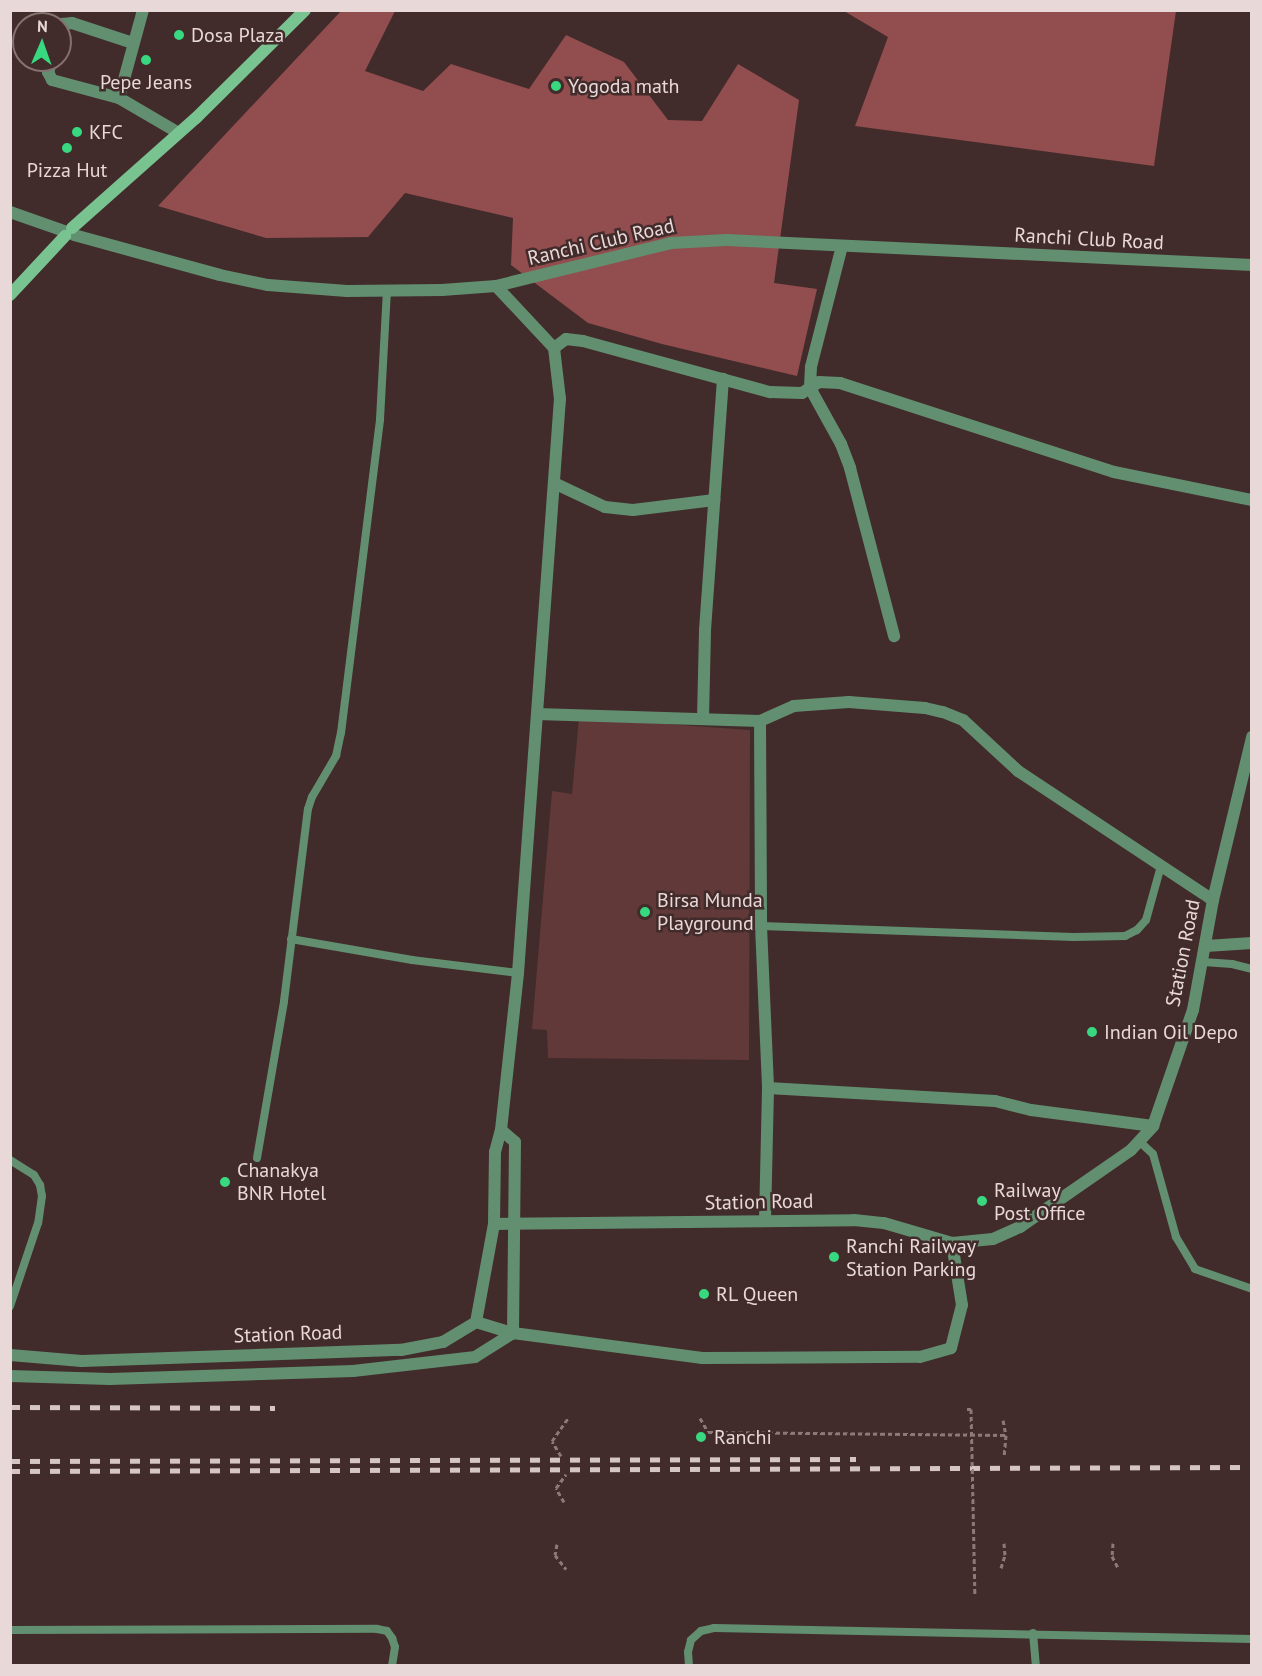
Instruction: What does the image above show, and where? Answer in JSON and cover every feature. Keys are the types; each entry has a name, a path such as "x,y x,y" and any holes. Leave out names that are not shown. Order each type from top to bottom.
{"main road":[{"path":"10,295 69,232 179,133 305,10"}],"street":[{"path":"119,98 143,10"},
{"path":"72,23 133,43"},
{"path":"48,72 51,80 119,98 179,133"},
{"name":"Ranchi Club Road","path":"10,212 69,232 220,275 268,285 347,291 496,286 671,243 726,240 1251,265"},
{"path":"842,246 811,367 810,388 841,444 850,468 894,636"},
{"path":"496,286 554,348 560,399 518,973 501,1130 495,1152 494,1224 476,1322 513,1333 702,1358 920,1357 951,1348 962,1305 952,1243"},
{"path":"554,348 566,339 583,341 770,392 802,393 819,382 840,383 1114,472 1251,500"},
{"path":"703,719 705,630 723,379"},
{"path":"554,483 605,507 633,510 714,500"},
{"path":"537,714 760,721 781,710 811,703 898,705 943,712 963,720 1018,771 1213,900"},
{"path":"760,721 762,926 768,1088 765,1221"},
{"name":"Station Road","path":"494,1224 854,1220 884,1223 952,1243 993,1239 1020,1227 1079,1188 1139,1141 1153,1126 1193,1010 1213,900 1251,737"},
{"path":"1206,946 1251,943"},
{"path":"768,1088 995,1101 1032,1110 1153,1126"},
{"path":"501,1130 515,1142 513,1333"},
{"name":"Station Road","path":"10,1355 82,1362 401,1350 443,1342 476,1322"},
{"path":"10,1376 110,1379 353,1371 475,1358 513,1333"}],"lane":[{"path":"257,1158 284,1001 308,808 333,762 341,733 380,419 387,291"},
{"path":"762,926 1074,937 1125,936 1137,930 1146,920 1161,866"},
{"path":"291,939 412,960 518,973"},
{"path":"1203,962 1232,964 1251,969"},
{"path":"1139,1141 1153,1154 1176,1238 1195,1269 1251,1289"},
{"path":"10,1160 34,1175 40,1185 42,1196 40,1217 10,1306"},
{"path":"689,1665 688,1652 691,1640 701,1631 714,1628 1251,1639"},
{"path":"10,1630 377,1629 387,1631 392,1638 395,1647 392,1665"},
{"path":"1034,1633 1036,1665"}],"path":[{"path":"967,1409 971,1409 975,1594"},
{"path":"561,1455 552,1441 569,1417"},
{"path":"700,1418 708,1432 1006,1435"},
{"path":"1003,1420 1006,1435 1004,1457"},
{"path":"564,1502 556,1488 566,1474"},
{"path":"1000,1568 1005,1556 1004,1543"},
{"path":"1113,1543 1112,1556 1118,1568"},
{"path":"557,1544 555,1555 566,1569"}],"shaded area":[{"name":"Yogoda math","path":"341,11 395,11 365,71 423,91 451,64 529,89 566,35 624,62 668,120 702,121 738,64 799,100 774,283 817,289 797,376 662,344 588,323 511,265 513,218 405,193 368,237 266,238 158,206"},
{"path":"844,11 1176,11 1154,166 855,126 888,37"},
{"name":"Birsa Munda Playground","path":"579,718 750,730 749,1060 548,1058 547,1030 532,1029 552,791 572,794"}],"railway":[{"path":"10,1407 275,1408"},
{"path":"10,1461 856,1459"},
{"path":"10,1471 1252,1467"}],"place":[{"name":"Dosa Plaza","path":"179,35"},
{"name":"Pepe Jeans","path":"146,60"},
{"name":"Yogoda math","path":"556,86"},
{"name":"KFC","path":"77,132"},
{"name":"Pizza Hut","path":"67,148"},
{"name":"Birsa Munda Playground","path":"645,912"},
{"name":"Indian Oil Depo","path":"1092,1032"},
{"name":"Chanakya BNR Hotel","path":"225,1182"},
{"name":"Railway Post Office","path":"982,1201"},
{"name":"Ranchi Railway Station Parking","path":"834,1257"},
{"name":"RL Queen","path":"704,1294"},
{"name":"Ranchi","path":"701,1437"}]}
